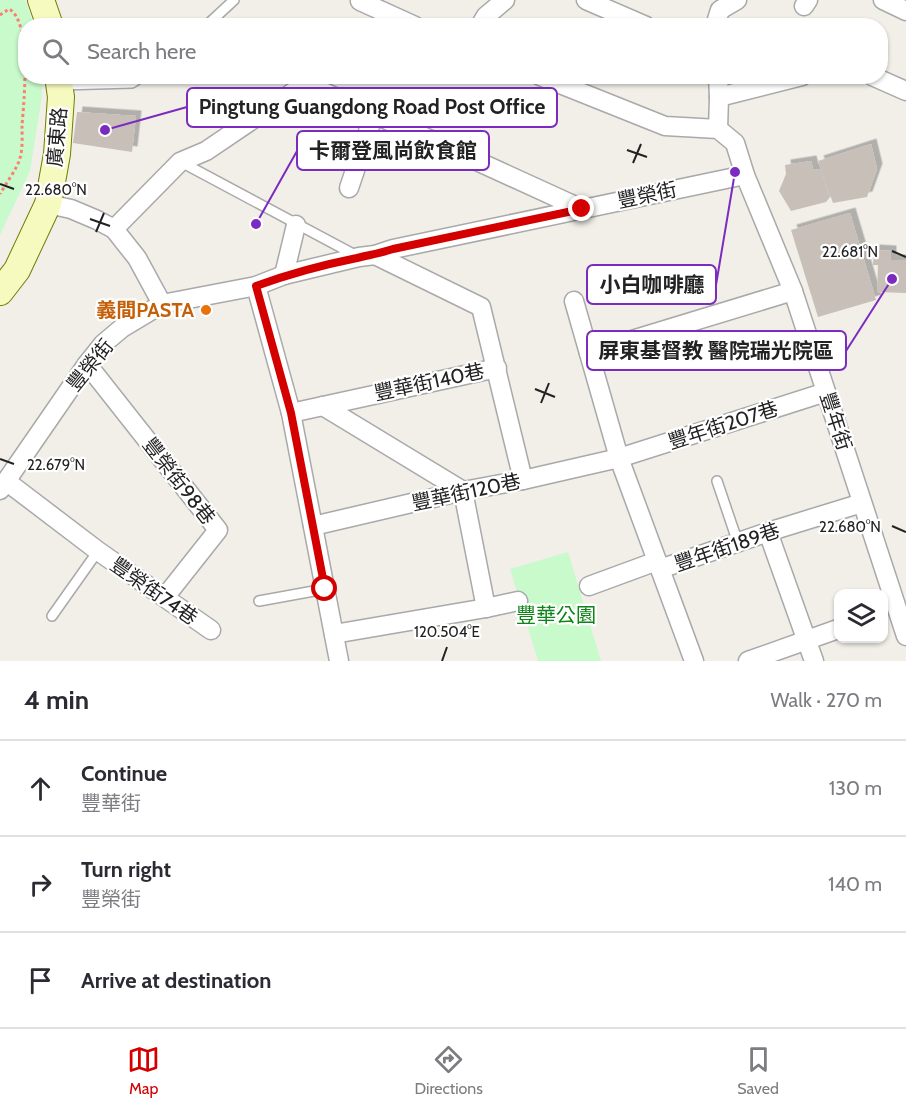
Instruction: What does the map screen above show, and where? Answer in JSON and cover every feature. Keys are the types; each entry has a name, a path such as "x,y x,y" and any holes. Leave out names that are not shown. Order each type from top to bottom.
{"street":[{"path":"41,0 47,18"},
{"path":"485,18 505,0"},
{"path":"586,0 628,18"},
{"path":"718,18 720,10 737,0"},
{"path":"883,0 906,11"},
{"path":"360,1 395,18"},
{"path":"888,83 906,91"},
{"name":"廣東路","path":"0,292 17,270 48,204 57,154 61,97 59,84"},
{"path":"114,229 180,162 206,151 305,84"},
{"path":"318,84 374,114 582,209"},
{"path":"560,84 665,126 718,129 718,84"},
{"path":"719,97 770,84"},
{"path":"349,188 374,114"},
{"name":"豐年街","path":"718,129 735,143 745,175 793,291 862,503 890,610 906,636"},
{"name":"豐榮街","path":"3,486 103,344 122,327 162,304 256,286 284,275 393,249 745,175"},
{"path":"48,204 70,209 114,229 137,258 162,304"},
{"path":"284,275 296,225"},
{"name":"豐華街140巷","path":"291,413 497,368 481,307 367,256"},
{"path":"256,286 291,413 339,661"},
{"path":"589,353 793,291"},
{"path":"574,301 619,458 694,661"},
{"name":"豐榮街98巷","path":"87,364 218,530 165,597"},
{"path":"497,368 523,480"},
{"name":"豐年街207巷","path":"619,458 826,392"},
{"path":"323,406 463,491 486,608"},
{"name":"豐華街120巷","path":"313,526 619,458"},
{"name":"豐榮街74巷","path":"3,486 211,630"},
{"name":"豐年街189巷","path":"589,586 738,543 862,503"},
{"path":"768,532 814,661"},
{"path":"334,634 518,601"},
{"path":"748,661 834,630"}],"lane":[{"path":"215,18 234,0"},
{"path":"180,162 296,225 367,256"},
{"path":"717,481 738,543"},
{"name":"豐榮街74巷","path":"52,616 98,551"},
{"path":"259,601 325,589"}],"path":[{"path":"0,15 9,9 14,12 18,20"},
{"path":"0,194 21,158 25,84"}],"green space":[{"path":"0,0 25,0 31,18 18,18 18,84 42,84 42,96 30,171 0,235"},
{"name":"豐華公園","path":"568,552 601,661 538,661 510,569"}],"building":[{"path":"77,112 136,116 132,152 73,143"},
{"path":"871,144 877,169 867,197 833,203 818,161"},
{"path":"811,161 813,169 820,170 830,197 826,202 791,211 779,191 786,174 785,165"},
{"path":"850,213 876,300 818,317 791,230"},
{"path":"874,250 891,251 891,260 906,260 906,293 877,292 878,265 873,265"}],"place":[{"name":"Pingtung Guangdong Road Post Office","path":"105,130"},
{"name":"小白咖啡廳","path":"735,172"},
{"name":"卡爾登風尚飲食館","path":"256,224"},
{"name":"屏東基督教 醫院瑞光院區","path":"892,279"},
{"name":"義間PASTA","path":"206,310"}],"route":[{"path":"325,589 291,413 256,286 284,275 359,257 582,209"}]}
